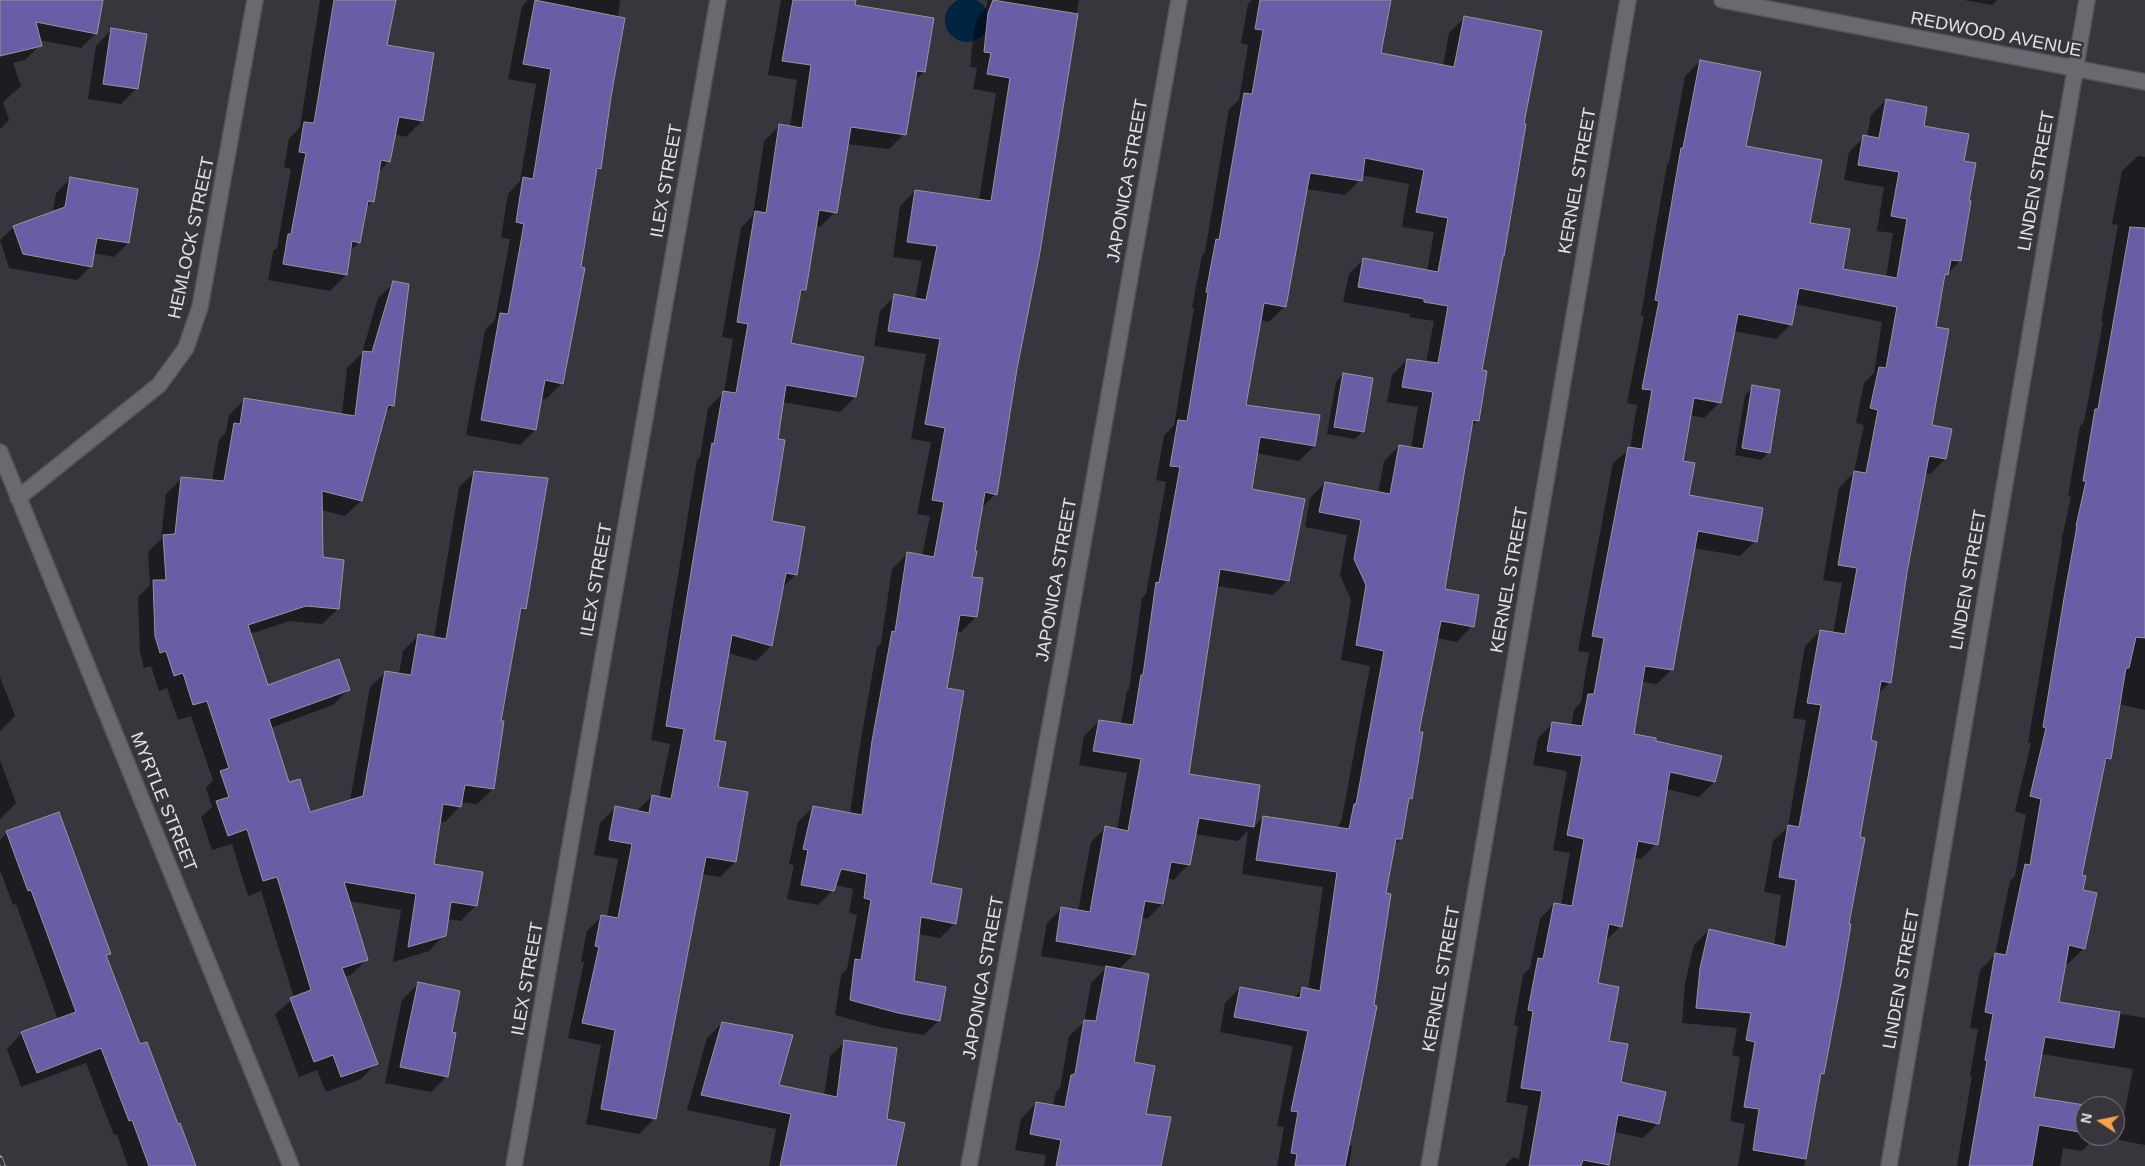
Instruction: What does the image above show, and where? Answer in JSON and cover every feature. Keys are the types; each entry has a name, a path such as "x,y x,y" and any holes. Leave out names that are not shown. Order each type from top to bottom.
{"street":[{"name":"HEMLOCK STREET","path":"18,498 159,385 186,348 200,308 255,0"},
{"name":"ILEX STREET","path":"514,1166 718,0"},
{"name":"JAPONICA STREET","path":"969,1166 1063,656 1179,0"},
{"name":"KERNEL STREET","path":"1429,1166 1628,0"},
{"name":"REDWOOD AVENUE","path":"1722,0 2074,70 2145,82"},
{"name":"LINDEN STREET","path":"1889,1166 2087,0"},
{"name":"MYRTLE STREET","path":"0,452 291,1166"}],"water":[{"path":"967,-2 979,2 985,8 989,20 985,32 979,38 967,42 955,38 949,32 945,20 949,8 955,2"}],"building":[{"path":"0,0 103,0 97,34 36,22 42,46 0,56"},
{"path":"334,0 396,0 387,45 434,53 423,121 399,117 390,162 381,160 374,202 368,201 360,243 352,241 347,275 283,264 288,234 291,234 306,153 299,152 304,122 314,123"},
{"path":"535,0 625,18 601,169 597,168 581,267 585,268 563,384 545,380 536,430 481,420 500,313 508,314 524,224 516,222 523,177 533,179 551,69 523,64"},
{"path":"793,0 856,0 855,5 934,18 925,72 917,71 906,135 851,127 837,213 819,210 806,290 801,290 791,343 864,357 856,397 786,385 778,439 785,440 772,521 805,527 797,575 786,573 772,646 732,635 714,740 726,742 718,787 748,792 736,862 706,857 656,1119 601,1109 615,1030 582,1023 599,947 595,946 601,915 618,918 632,844 609,840 615,806 649,813 652,795 671,799 684,729 666,726 712,443 714,444 723,391 736,393 748,324 737,322 755,211 766,213 779,124 802,128 811,65 782,61"},
{"path":"993,0 1078,14 1040,252 1017,369 997,495 985,492 975,551 977,551 972,577 983,578 977,617 960,615 947,688 964,691 931,883 962,889 956,924 921,917 914,981 946,987 940,1021 898,1013 850,1000 855,959 861,960 871,900 864,898 867,874 841,869 834,891 801,885 808,850 803,849 813,806 862,815 872,741 892,631 895,632 907,552 934,557 944,502 932,500 945,428 925,424 940,339 888,331 894,294 926,300 937,246 907,242 915,190 991,201 1010,78 987,74 991,53 984,52 988,13"},
{"path":"1260,0 1391,0 1381,53 1454,67 1464,16 1542,31 1524,123 1526,124 1504,256 1482,370 1487,371 1479,421 1473,420 1445,589 1479,595 1474,627 1441,621 1419,732 1423,732 1412,799 1409,798 1402,839 1396,839 1386,893 1391,894 1374,1005 1377,1006 1345,1166 1295,1166 1297,1154 1291,1153 1298,1112 1291,1111 1308,1031 1234,1017 1240,987 1300,998 1302,987 1320,991 1337,872 1256,860 1263,816 1349,829 1354,804 1356,804 1384,651 1356,645 1366,585 1354,559 1361,520 1319,512 1325,482 1390,494 1399,445 1423,449 1433,392 1402,387 1407,359 1438,363 1448,306 1424,302 1424,299 1358,287 1363,258 1438,272 1448,218 1416,212 1424,170 1365,158 1362,181 1310,173 1286,307 1264,303 1246,405 1320,415 1315,446 1260,437 1252,489 1305,499 1289,581 1220,569 1189,774 1260,785 1254,827 1199,818 1190,865 1171,862 1163,904 1145,901 1135,955 1056,941 1061,907 1090,912 1105,826 1128,831 1141,759 1093,751 1099,720 1133,725 1141,675 1143,675 1156,582 1159,583 1180,467 1170,466 1178,420 1187,421 1208,293 1206,292 1216,239 1219,240 1244,93 1252,94 1263,30 1255,29"},
{"path":"111,28 147,34 138,89 103,84"},
{"path":"1700,60 1761,72 1746,146 1822,160 1810,223 1850,229 1843,269 1897,278 1907,219 1891,216 1899,172 1858,165 1863,135 1879,138 1886,99 1927,107 1924,126 1969,134 1964,161 1976,163 1961,261 1951,260 1948,275 1945,274 1936,327 1949,329 1932,425 1952,429 1946,459 1929,456 1907,572 1891,683 1881,681 1871,740 1877,742 1860,837 1865,838 1849,924 1851,924 1843,972 1824,1074 1821,1073 1806,1159 1753,1150 1759,1109 1744,1107 1755,1042 1746,1040 1751,1013 1696,1008 1700,968 1709,929 1786,947 1796,880 1779,877 1788,825 1799,827 1821,705 1807,703 1820,630 1845,634 1857,568 1838,565 1854,471 1866,473 1878,410 1870,408 1879,367 1886,368 1897,307 1799,288 1792,325 1738,314 1721,403 1694,398 1683,461 1695,463 1689,495 1763,508 1757,542 1698,531 1673,670 1645,666 1634,734 1722,756 1715,782 1670,772 1658,845 1638,841 1622,927 1609,924 1598,983 1619,987 1609,1041 1628,1044 1621,1082 1666,1092 1659,1124 1618,1115 1609,1165 1583,1160 1581,1166 1529,1166 1542,1091 1521,1088 1533,1011 1528,1010 1538,958 1543,959 1554,903 1572,906 1584,839 1567,835 1582,756 1547,751 1552,722 1582,726 1588,694 1594,694 1604,638 1592,636 1628,447 1642,449 1652,390 1642,389 1659,301 1655,300 1681,148 1683,148"},
{"path":"70,177 138,189 129,243 97,238 92,267 23,254 13,226 65,207"},
{"path":"2130,227 2145,228 2145,638 2136,637 2129,668 2126,668 2111,759 2106,758 2082,875 2086,876 2083,890 2097,893 2085,949 2069,945 2059,1002 2120,1012 2114,1048 2045,1037 2034,1097 2075,1103 2075,1131 2039,1125 2032,1166 1969,1166 1993,1014 1985,1012 1995,953 2006,955 2025,864 2030,865 2041,799 2030,796 2046,728 2043,727 2076,526 2086,481 2083,481 2095,409 2098,409"},
{"path":"393,281 409,284 394,406 388,405 362,501 322,491 323,557 344,560 339,609 306,606 248,625 268,685 339,659 350,690 269,719 289,782 300,779 310,812 363,796 385,671 411,675 418,634 446,639 474,471 548,478 526,609 521,608 501,721 504,721 494,789 465,785 461,807 443,804 434,864 483,872 477,906 451,902 446,936 408,947 416,894 344,882 368,960 342,968 378,1064 341,1077 333,1055 314,1062 290,998 311,990 277,877 263,881 247,829 228,836 216,801 229,797 220,771 229,768 207,701 193,705 183,673 174,676 166,651 160,653 155,636 153,580 166,580 163,535 175,534 181,477 224,481 234,423 240,424 244,398 355,416 363,351 372,352"},
{"path":"1343,373 1373,378 1364,432 1334,427"},
{"path":"1752,385 1780,390 1770,453 1742,448"},
{"path":"59,812 111,954 106,955 140,1044 147,1042 196,1166 149,1166 132,1120 129,1121 101,1048 37,1073 21,1032 76,1012 31,890 28,891 6,831"},
{"path":"1106,966 1149,974 1134,1062 1155,1066 1146,1114 1171,1117 1161,1166 1056,1166 1061,1140 1030,1134 1036,1102 1065,1107 1071,1075 1075,1074 1084,1020 1096,1021"},
{"path":"418,982 460,991 452,1032 456,1033 448,1077 400,1067"},
{"path":"722,1022 793,1035 779,1085 837,1097 844,1040 897,1048 887,1119 905,1123 896,1166 780,1166 791,1114 701,1095"}],"railway":[{"path":"0,1158 3,1166"}]}
